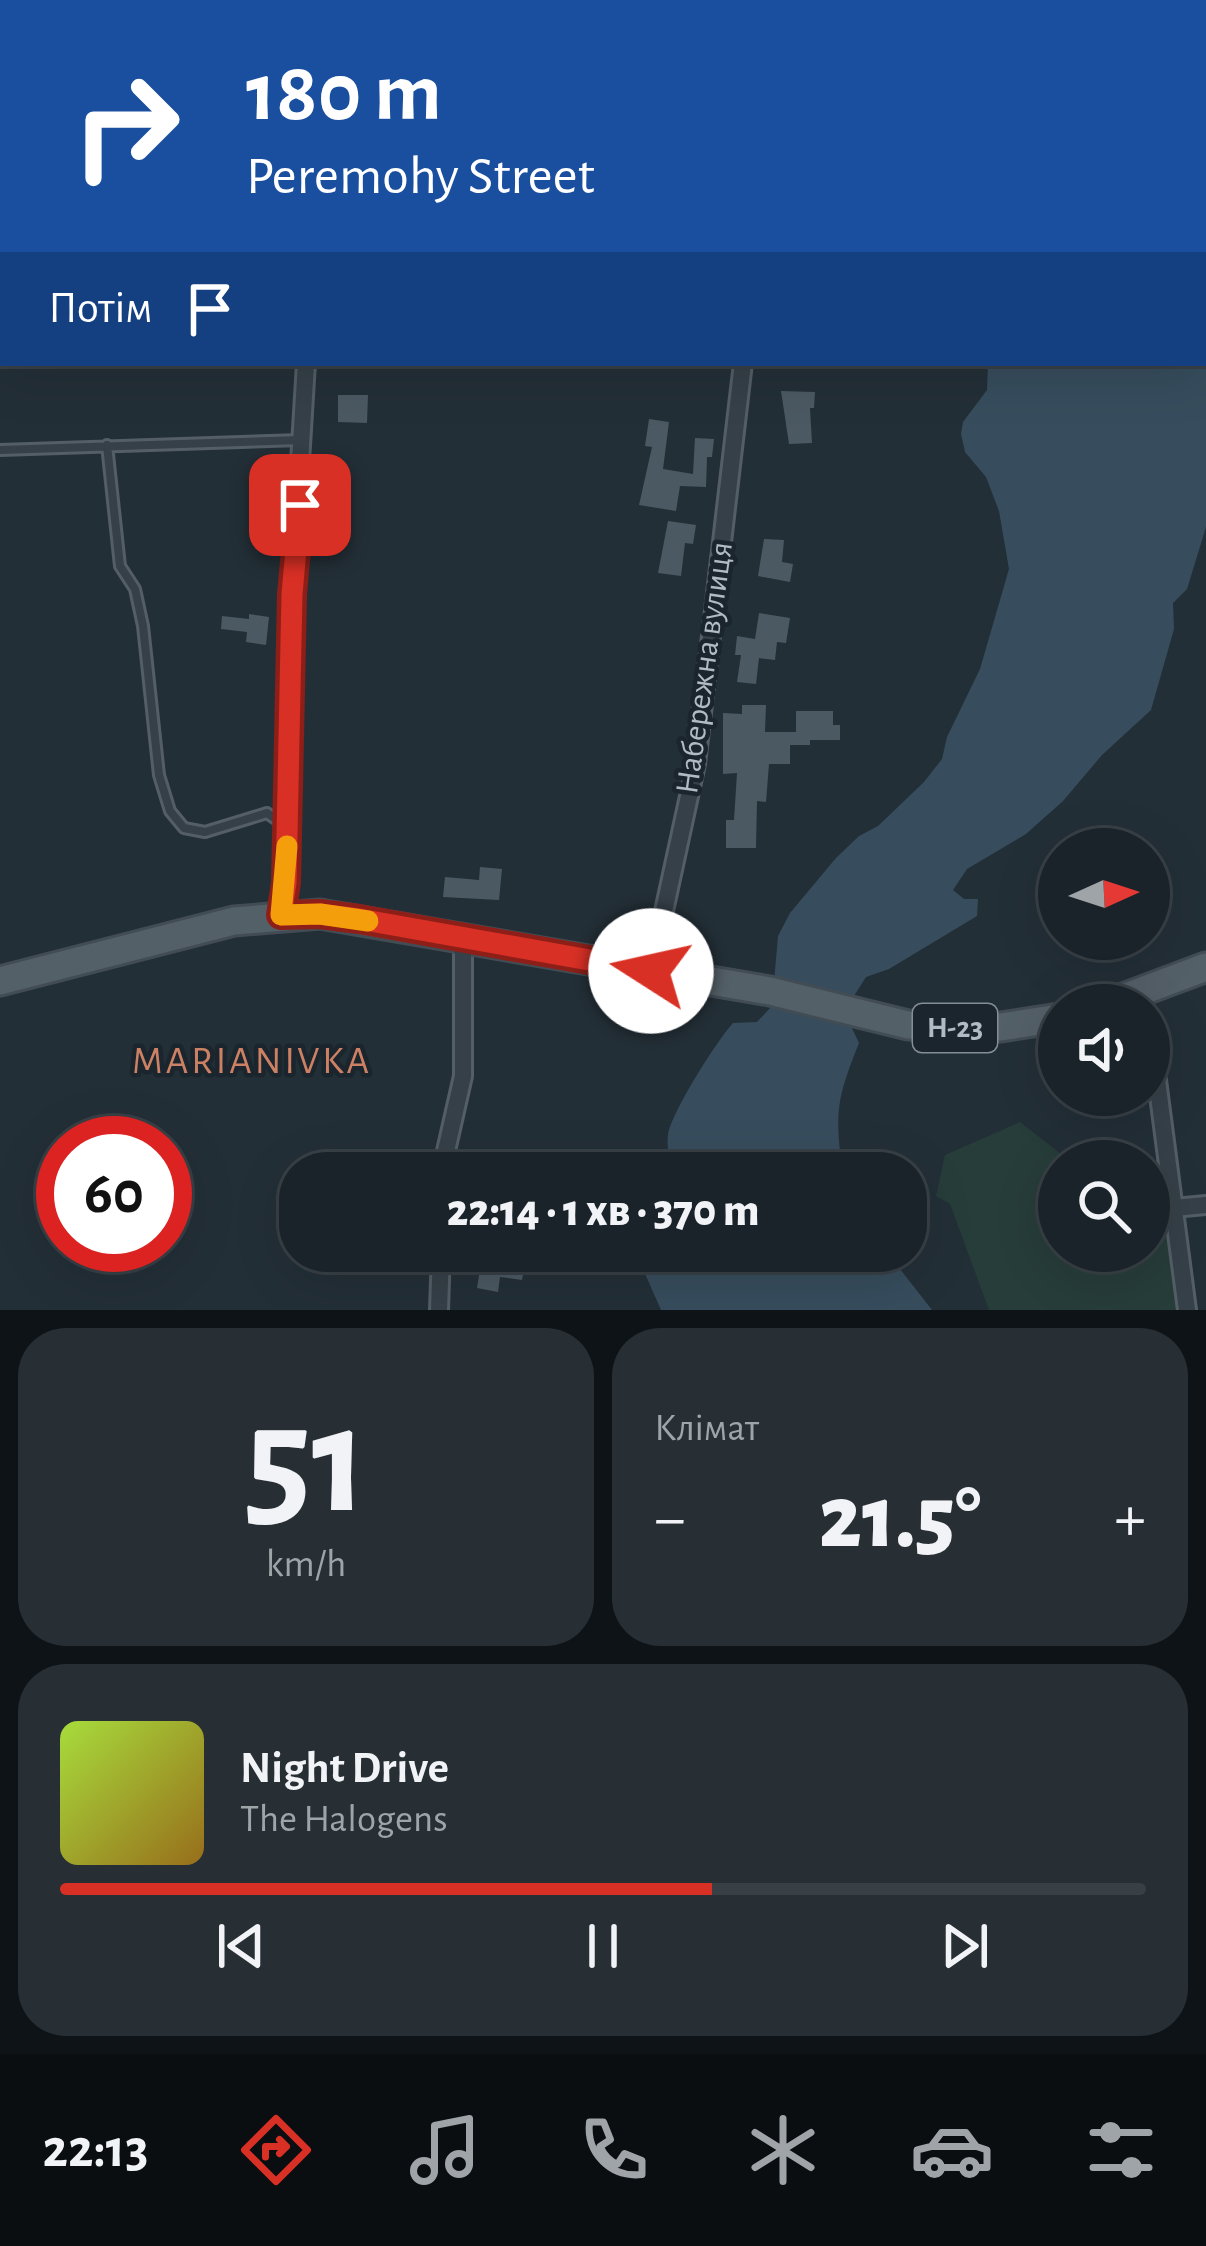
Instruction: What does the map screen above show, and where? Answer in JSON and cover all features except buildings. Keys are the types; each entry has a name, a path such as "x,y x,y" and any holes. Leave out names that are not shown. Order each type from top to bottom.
{"main road":[{"name":"Н-23","path":"0,981 178,932 281,915 320,914 770,991 852,1014 954,1028 1038,1021"},
{"path":"1170,989 1206,967"}],"street":[{"path":"281,915 306,366"},
{"name":"Набережна вулиця","path":"651,971 696,764 743,366"},
{"path":"446,1152 463,1076 463,939"},
{"path":"1160,1116 1187,1310"},
{"path":"1174,1208 1206,1205"},
{"path":"440,1310 441,1272"}],"lane":[{"path":"0,450 302,440"},
{"path":"107,445 120,566 135,590 143,626 159,775 170,811 184,828 205,832 267,813 288,827"}],"green space":[{"path":"1020,1122 1043,1140 1038,1140 1038,1272 1170,1272 1170,1234 1179,1310 989,1310 950,1204 936,1196 945,1155"}],"water":[{"path":"988,366 1206,366 1206,527 1187,589 1173,603 1174,629 1151,710 1026,834 967,869 953,890 964,899 978,899 977,916 889,969 866,977 852,999 848,1020 859,1043 839,1106 841,1152 668,1152 671,1124 706,1060 733,1023 757,1022 772,1006 778,936 790,913 836,858 878,826 942,759 947,737 980,669 1009,569 999,511 986,477 965,452 963,422 987,390"},
{"path":"644,1272 902,1272 932,1310 661,1310"}],"slow traffic":[{"path":"287,846 281,915 320,914 368,921"}],"district":[{"name":"MARIANIVKA","path":"252,1061"}],"route":[{"path":"300,505 292,594 288,827 281,915 359,919 651,971"}]}
